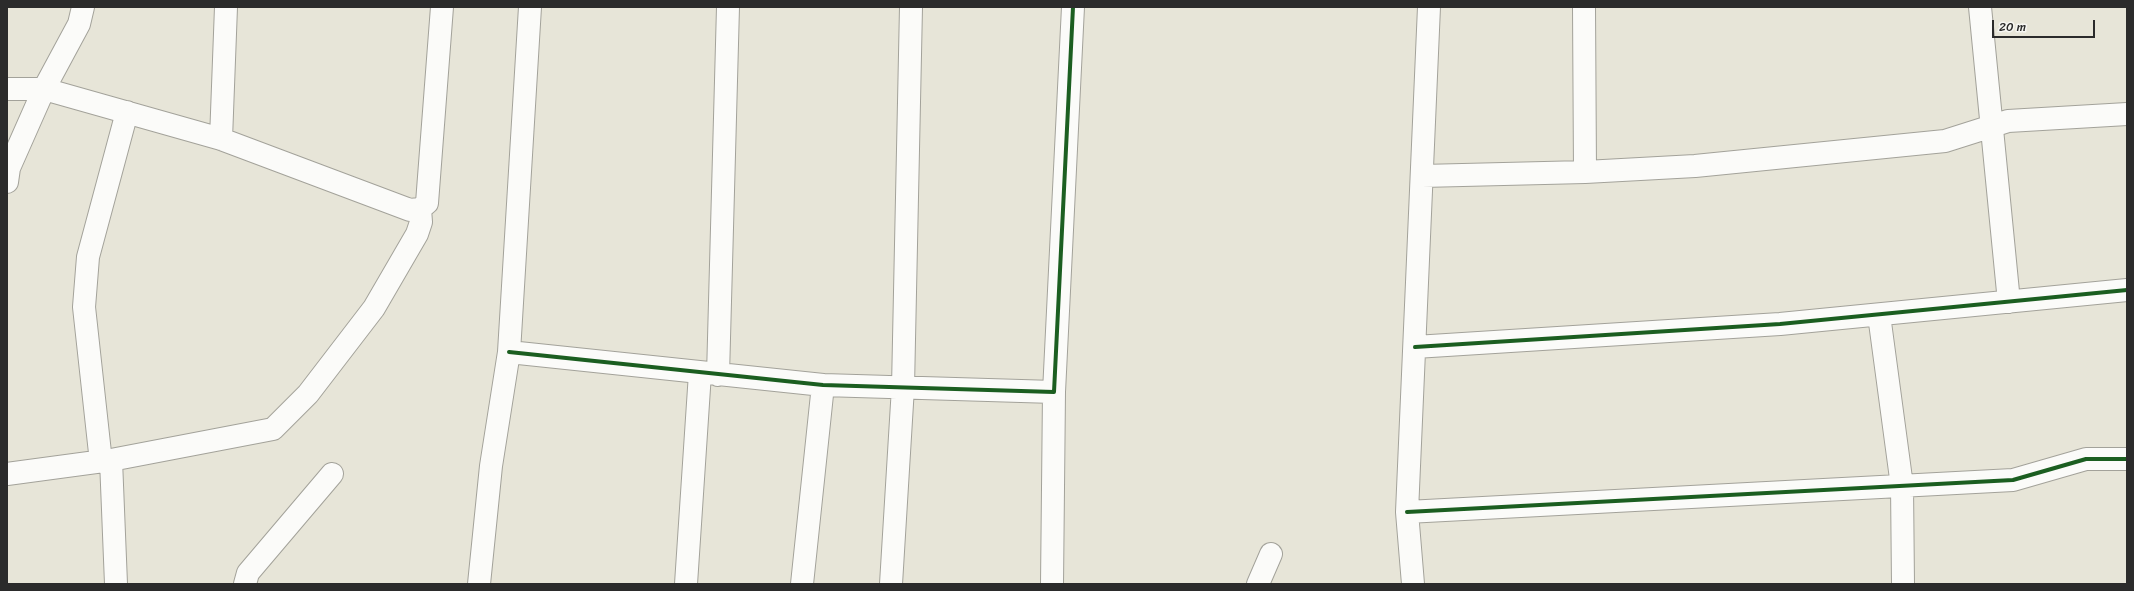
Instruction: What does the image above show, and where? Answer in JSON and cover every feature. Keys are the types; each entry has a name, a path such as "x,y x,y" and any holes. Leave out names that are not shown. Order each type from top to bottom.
{"street":[{"path":"7,182 9,168 44,89 79,24 83,7"},
{"path":"221,139 226,7"},
{"path":"7,89 44,89 221,139 410,210 420,209 427,203 442,7"},
{"path":"479,584 491,466 509,352 530,7"},
{"path":"686,584 709,374 728,7"},
{"path":"892,584 903,386 911,7"},
{"path":"1052,584 1054,392 1073,7"},
{"path":"1413,584 1407,512 1430,7"},
{"path":"1584,7 1585,172"},
{"path":"1980,7 2009,302"},
{"path":"116,584 106,461 84,307 88,257 127,112"},
{"path":"1422,176 1585,172 1695,166 1945,141 2008,121 2127,114"},
{"path":"7,474 106,461 272,429 308,394 374,308 417,234 421,222 420,209"},
{"path":"1415,347 1780,324 2127,290"},
{"path":"1879,315 1902,486 1903,584"},
{"path":"509,352 823,385 903,386 1054,392"},
{"path":"802,584 823,385"},
{"path":"1407,512 2013,480 2086,459 2127,459"},
{"path":"245,584 248,573 332,474"},
{"path":"1258,584 1271,554"}],"cycle path":[{"path":"509,352 823,385 1054,392 1073,7"},
{"path":"1415,347 1780,324 2127,290"},
{"path":"1407,512 2013,480 2086,459 2127,459"}]}
